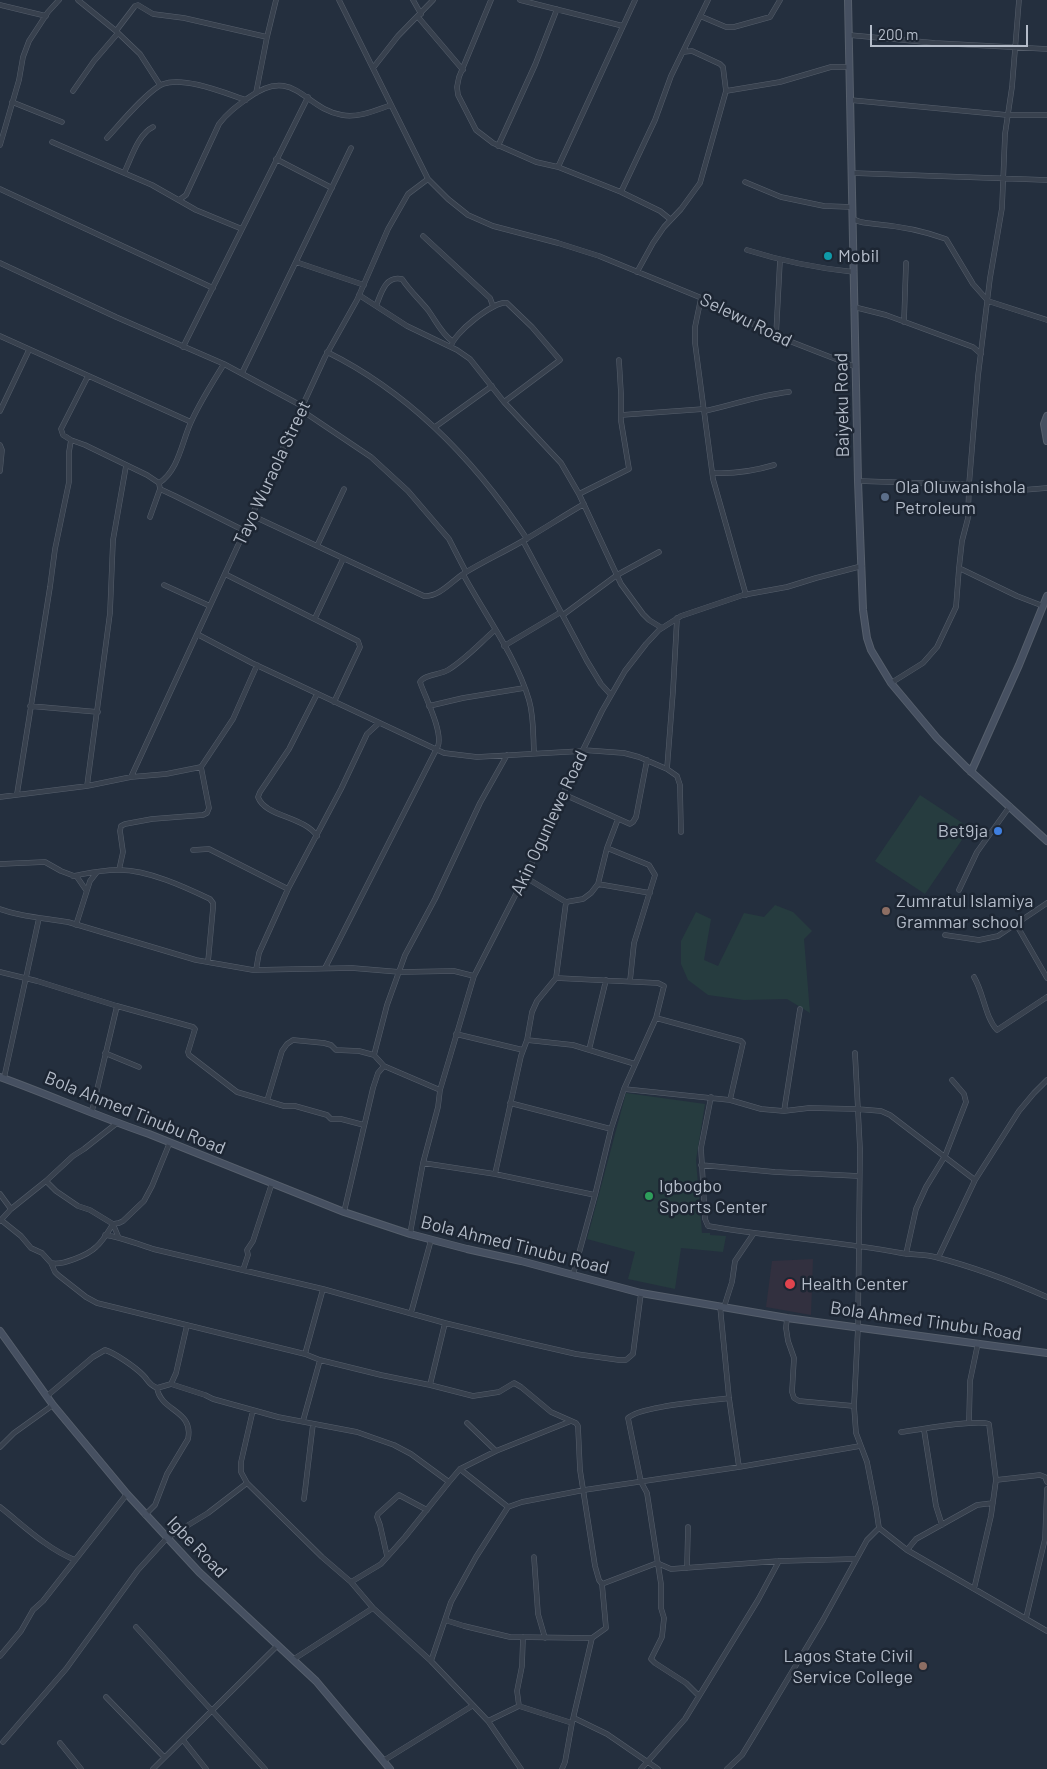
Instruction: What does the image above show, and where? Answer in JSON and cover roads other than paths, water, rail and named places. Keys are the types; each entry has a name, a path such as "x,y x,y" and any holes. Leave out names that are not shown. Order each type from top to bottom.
{"main road":[{"name":"Baiyeku Road","path":"848,0 858,480 863,610 867,638 871,650 891,683 938,738 971,772 1047,841"},
{"path":"1047,416 1044,424 1047,441"},
{"path":"971,772 1009,689 1047,596"},
{"name":"Bola Ahmed Tinubu Road","path":"2,1077 344,1212 431,1240 522,1261 641,1293 787,1318 1047,1353"},
{"name":"Igbe Road","path":"0,1331 53,1405 127,1494 199,1572 316,1681 390,1769"}],"street":[{"path":"0,145 29,41 59,0"},
{"path":"78,0 140,54 160,85"},
{"path":"256,93 276,0"},
{"name":"Selewu Road","path":"339,0 428,179 468,215 493,226 599,256 701,298 776,336 856,367"},
{"path":"414,0 419,15 463,70"},
{"path":"373,68 398,36 433,0"},
{"path":"491,0 457,87 458,95 476,130 498,146 536,162 558,167 621,192 660,211 670,219"},
{"path":"520,0 623,26"},
{"path":"558,167 635,0"},
{"path":"621,192 655,120 671,76 708,0"},
{"path":"700,16 720,26 734,27 770,17 780,0"},
{"path":"891,683 923,663 937,647 956,608 962,541 968,518 969,485 982,343 990,278 1000,224 1005,134 1012,86 1018,0"},
{"path":"0,5 46,16"},
{"path":"73,91 135,6 138,5 153,14 184,18 267,37"},
{"path":"498,146 535,64 557,9"},
{"path":"849,35 1047,49"},
{"path":"688,42 692,52"},
{"path":"637,272 653,243 700,183 726,91 723,67 720,64 692,52 683,52"},
{"path":"726,91 780,82 831,67 850,67"},
{"path":"107,138 160,85 181,82 246,100"},
{"path":"179,200 186,195 225,115 269,86 287,87 326,110 346,116 371,112 391,105"},
{"path":"183,347 276,158 308,98"},
{"path":"850,100 1007,115 1047,115"},
{"path":"12,102 62,122"},
{"path":"124,173 140,140 153,127"},
{"path":"52,142 124,173 242,229"},
{"path":"242,373 351,148"},
{"path":"276,158 332,188"},
{"path":"852,173 1047,180"},
{"name":"Tayo Wuraola Street","path":"131,777 327,352 364,285 388,229 408,194 428,179"},
{"path":"745,182 787,198 824,206 852,207"},
{"path":"0,189 213,288"},
{"path":"186,195 187,204"},
{"path":"853,218 859,223 874,223 929,233 946,239 974,284 988,301 1047,320"},
{"path":"422,236 490,298 493,306"},
{"path":"747,250 811,267 854,272"},
{"path":"776,336 780,260"},
{"path":"296,262 364,285"},
{"path":"0,263 242,373 301,408 371,457 408,492 449,540 524,688 532,712 534,753"},
{"path":"904,322 906,263"},
{"path":"376,306 387,282 393,279 402,279 409,290 428,310 442,332 452,341"},
{"path":"359,295 407,326 452,347 470,359 504,402 555,455 579,494 622,584 643,614 662,628"},
{"path":"701,298 695,327 694,344 705,410 712,472 746,595"},
{"path":"452,347 452,341 461,332 493,306 502,302 507,303 532,327 560,360 504,402"},
{"path":"854,307 973,346 981,354"},
{"path":"0,336 191,422"},
{"path":"973,346 982,343"},
{"path":"0,411 29,350"},
{"path":"327,352 361,370 435,427 491,488 525,540 562,614 601,684 611,695"},
{"path":"579,494 629,469 622,432 619,360"},
{"path":"159,483 166,479 171,472 191,422 224,364"},
{"path":"88,376 62,429 63,435 147,475 159,483 160,489 150,517"},
{"path":"435,427 492,386"},
{"path":"621,415 705,410 736,404 761,396 789,392"},
{"path":"17,794 55,549 69,482 71,440"},
{"path":"0,445 2,455 0,471"},
{"path":"87,786 110,613 114,540 126,466"},
{"path":"712,472 727,474 774,466"},
{"path":"858,480 1001,486 1023,490 1047,488"},
{"path":"160,489 245,531"},
{"path":"317,546 344,490"},
{"path":"253,516 424,596 430,596 436,594 465,573 525,540 584,504"},
{"path":"504,646 562,614 617,575 659,552"},
{"path":"315,618 343,559"},
{"name":"Akin Ogunlewe Road","path":"410,1234 423,1163 438,1107 440,1090 474,976 542,843 582,751 625,671 646,644 662,628 677,618 746,595 787,587 862,566"},
{"path":"959,568 1017,596 1044,606"},
{"path":"225,574 358,641 360,644 357,653 334,702"},
{"path":"164,585 210,606"},
{"path":"667,769 674,691 677,618"},
{"path":"325,968 436,751 439,741 438,732 420,682 421,680 447,670 471,652 495,630"},
{"path":"197,634 436,751 452,755 477,757 582,751 624,753 647,760 667,769 677,776 679,780 681,832"},
{"path":"0,797 87,786 131,777 166,774 201,767 233,720 257,665"},
{"path":"429,706 524,688"},
{"path":"315,833 296,819 268,808 258,798 260,792 289,749 317,694"},
{"path":"30,706 98,712"},
{"path":"256,970 259,952 315,833 320,830 367,734 379,723"},
{"path":"374,1055 387,1005 405,955 435,899 480,803 507,755"},
{"path":"563,794 630,824 636,817 647,760"},
{"path":"119,870 123,852 121,826 152,819 185,817 207,813 209,808 201,767"},
{"path":"959,890 977,852 1010,806"},
{"path":"525,877 566,902 583,899 598,884 607,848 618,819"},
{"path":"607,848 649,865 655,875 634,943 630,981"},
{"path":"193,850 209,849 288,889"},
{"path":"0,864 45,862 80,880 86,890"},
{"path":"73,876 119,870 132,871 155,877 210,899 213,903 213,908 208,962"},
{"path":"76,925 86,890 97,872"},
{"path":"598,884 650,893"},
{"path":"495,1174 532,1012 537,1000 556,978 566,902"},
{"path":"945,936 979,940 998,936 1047,903"},
{"path":"0,910 76,925 208,962 256,970 352,968 400,972 454,971 474,976"},
{"path":"2,1077 39,918"},
{"path":"1016,924 1047,978"},
{"path":"0,972 25,977 117,1006 193,1027 195,1033 188,1052 189,1056 237,1092 284,1106 295,1106 327,1115 331,1118 364,1125"},
{"path":"556,978 658,983 664,986 656,1018 624,1089 611,1129 595,1195 572,1275"},
{"path":"974,978 992,1024 997,1030 1047,997"},
{"path":"589,1050 606,980"},
{"path":"92,1111 117,1006"},
{"path":"784,1111 800,1009"},
{"path":"656,1018 732,1038 743,1043 730,1100"},
{"path":"456,1034 523,1050"},
{"path":"267,1101 282,1051 290,1041 294,1040 324,1043 331,1045 336,1050 359,1051 374,1055 384,1066 440,1090"},
{"path":"527,1040 573,1045 635,1064"},
{"path":"105,1053 140,1067"},
{"path":"855,1053 859,1176 858,1328 854,1406 856,1433 867,1462 879,1528 908,1550 1047,1630"},
{"path":"344,1212 376,1076 384,1066"},
{"path":"906,1254 916,1209 926,1187 945,1156 966,1102 964,1094 952,1080"},
{"path":"938,1258 975,1180 1019,1111 1047,1080"},
{"path":"624,1089 712,1097 761,1109 784,1111 809,1108 857,1109 886,1113 975,1180"},
{"path":"712,1097 701,1148 706,1224 708,1226 754,1234 858,1245 938,1258 1008,1279 1047,1297"},
{"path":"510,1104 611,1129"},
{"path":"117,1123 73,1156 11,1209 1,1221 21,1236 31,1248 42,1252 51,1263 55,1272 86,1297 97,1303 305,1354 320,1360 381,1375 430,1384 473,1396 498,1392 514,1383 552,1412 572,1421 578,1426 580,1470 594,1566 602,1584 606,1625 604,1631 592,1638 510,1637 446,1620"},
{"path":"51,1263 64,1263 92,1250 113,1224 123,1221 144,1201 170,1142"},
{"path":"423,1163 495,1174 595,1195"},
{"path":"701,1165 775,1172 859,1176"},
{"path":"46,1181 56,1191 78,1206 90,1210 113,1224 118,1236"},
{"path":"243,1270 248,1256 247,1250 252,1241 272,1183"},
{"path":"0,1194 11,1209"},
{"path":"739,1467 729,1398 722,1307 732,1282 735,1261 754,1234"},
{"path":"105,1235 118,1236 127,1242 323,1289 445,1323 576,1354 626,1360 633,1354 634,1350 641,1293"},
{"path":"411,1313 431,1240"},
{"path":"305,1354 323,1289"},
{"path":"787,1318 788,1341 794,1355 792,1392 794,1398 799,1401 854,1406"},
{"path":"430,1384 445,1323"},
{"path":"171,1384 176,1372 187,1324"},
{"path":"969,1423 970,1381 978,1343"},
{"path":"47,1396 102,1350 108,1351 121,1358 143,1375 148,1384 157,1388 171,1384 212,1399 253,1410 357,1432 394,1445 411,1454 449,1482"},
{"path":"303,1421 320,1360"},
{"path":"145,1514 155,1505 167,1474 188,1439 189,1433 187,1424 180,1413 161,1401 157,1388"},
{"path":"700,1696 686,1683 655,1664 652,1659 662,1637 664,1618 661,1608 661,1584 656,1563 647,1493 641,1482 628,1421 629,1416 633,1414 658,1408 729,1398"},
{"path":"0,1447 14,1433 53,1405"},
{"path":"253,1410 241,1462 241,1472 246,1483 322,1557 351,1582 373,1608 431,1661 488,1721 522,1769"},
{"path":"351,1582 381,1564 460,1470 496,1451 572,1421"},
{"path":"901,1432 969,1423 986,1422 989,1424 996,1480 991,1516 974,1588"},
{"path":"467,1423 496,1451"},
{"path":"304,1499 313,1424"},
{"path":"924,1430 936,1506 942,1525"},
{"path":"431,1661 451,1602 476,1557 508,1507 522,1502 584,1490 739,1467 860,1446"},
{"path":"460,1470 508,1507"},
{"path":"996,1480 1040,1475 1047,1482"},
{"path":"3,1742 66,1669 138,1570 167,1538 208,1513 246,1483"},
{"path":"1026,1618 1045,1540 1047,1489"},
{"path":"0,1656 21,1631 33,1610 43,1602 127,1494"},
{"path":"388,1556 376,1517 378,1514 399,1495 427,1510"},
{"path":"908,1550 916,1539 977,1505 993,1503"},
{"path":"0,1507 46,1544 59,1553 75,1560"},
{"path":"687,1568 688,1527"},
{"path":"728,1769 742,1755 823,1620 867,1540 879,1528"},
{"path":"534,1557 538,1614 545,1638"},
{"path":"602,1584 656,1563 671,1569 779,1561 856,1559"},
{"path":"640,1769 685,1719 758,1600 779,1561"},
{"path":"294,1659 373,1608"},
{"path":"136,1627 265,1769"},
{"path":"519,1706 517,1691 522,1666 523,1637"},
{"path":"562,1769 592,1638"},
{"path":"152,1769 278,1645"},
{"path":"106,1697 164,1757"},
{"path":"383,1761 472,1706"},
{"path":"488,1721 519,1706 573,1721 607,1734 658,1769"},
{"path":"183,1740 206,1769"},
{"path":"60,1743 81,1769"}],"place":[{"name":"Mobil","path":"828,256"},
{"name":"Ola Oluwanishola Petroleum","path":"885,497"},
{"name":"Bet9ja","path":"998,831"},
{"name":"Zumratul Islamiya Grammar school","path":"886,911"},
{"name":"Igbogbo Sports Center","path":"649,1196"},
{"name":"Health Center","path":"790,1284"},
{"name":"Lagos State Civil Service College","path":"923,1666"}]}
